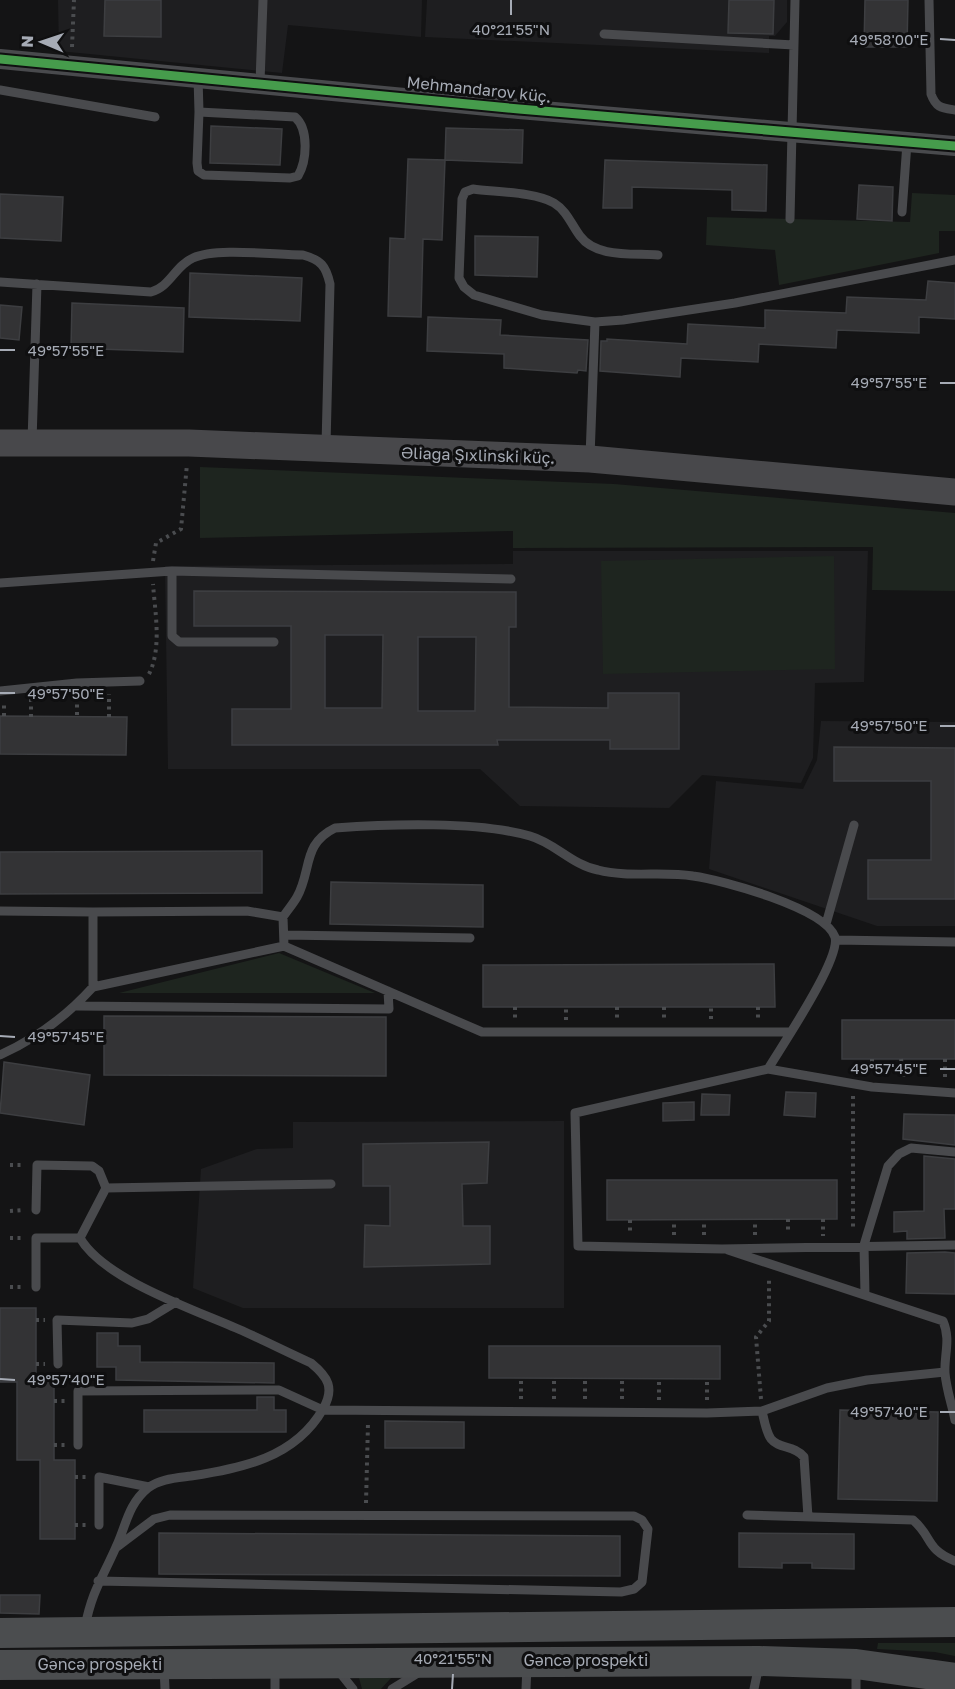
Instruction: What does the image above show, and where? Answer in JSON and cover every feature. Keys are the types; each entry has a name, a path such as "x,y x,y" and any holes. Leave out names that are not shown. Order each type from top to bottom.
{"main road":[{"name":"Əliağa Şıxlinski küç.","path":"0,443 32,441 326,448 590,459 955,492"},
{"name":"Gəncə prospekti","path":"0,1633 955,1622"},
{"name":"Gəncə prospekti","path":"0,1665 164,1676 275,1676 311,1664 436,1662 527,1675 955,1678"}],"street":[{"name":"Mehmandarov küç.","path":"0,59 792,134 955,146"}],"lane":[{"path":"260,82 263,0"},
{"path":"790,219 795,0"},
{"path":"929,0 934,103 940,108 955,110"},
{"path":"604,34 794,45"},
{"path":"198,77 199,112 196,163 198,171 204,175 290,178 298,176 303,168 304,132 301,123 295,117 199,112"},
{"path":"0,90 155,117"},
{"path":"902,212 907,143"},
{"path":"658,255 610,252 594,248 581,238 566,213 544,198 473,189 465,192 462,199 459,278 464,287 474,295 542,315 595,322 735,303 955,260"},
{"path":"0,282 151,292 162,289 190,259 206,253 303,255 318,259 326,267 330,284 326,448"},
{"path":"32,441 37,284"},
{"path":"590,459 595,322"},
{"path":"0,583 172,571 512,579"},
{"path":"172,571 172,636 178,642 274,642"},
{"path":"0,691 77,683 140,681"},
{"path":"826,924 854,825"},
{"path":"284,946 283,917 298,896 311,850 321,835 335,828 437,826 511,832 532,836 581,866 600,871 692,875 718,881 763,895 807,913 826,924 836,940 830,963 768,1069"},
{"path":"0,911 247,911 283,917"},
{"path":"93,912 93,987"},
{"path":"285,935 470,938"},
{"path":"836,940 955,942"},
{"path":"0,1055 24,1044 76,1006 93,987 284,946 482,1032 791,1032"},
{"path":"76,1006 389,1009 388,991"},
{"path":"951,1093 853,1083 768,1069 574,1113 578,1246 722,1248 955,1245"},
{"path":"865,1295 864,1245 888,1166 899,1154 911,1148 955,1152"},
{"path":"36,1210 37,1165 92,1166 99,1171 106,1188 80,1238"},
{"path":"106,1188 331,1184"},
{"path":"36,1287 36,1238 80,1238"},
{"path":"80,1238 87,1250 106,1266 176,1302 311,1363 326,1376 330,1386 329,1398 308,1430 282,1451 242,1468 165,1480 149,1487 132,1504 117,1547 91,1597 84,1633"},
{"path":"722,1248 943,1321 947,1332 948,1350 945,1372 955,1420"},
{"path":"58,1364 57,1320 132,1323 148,1319 176,1302"},
{"path":"78,1445 78,1391 279,1390 322,1410 707,1413 762,1411 827,1388 867,1380 945,1372"},
{"path":"762,1411 770,1438 779,1445 796,1448 804,1457 808,1517"},
{"path":"99,1525 99,1477 149,1487"},
{"path":"98,1581 621,1592 634,1588 642,1582 648,1529 642,1520 634,1516 170,1515 154,1520 117,1547"},
{"path":"747,1515 913,1520 921,1527 929,1544 938,1554 955,1561"},
{"path":"392,1689 436,1662"},
{"path":"311,1664 341,1674 353,1689"}],"path":[{"path":"71,66 74,0"},
{"path":"109,717 110,682"},
{"path":"77,683 77,717"},
{"path":"945,1059 951,1093"},
{"path":"853,1083 854,1245"},
{"path":"762,1411 756,1337 770,1321 770,1264"},
{"path":"521,1379 521,1412"},
{"path":"554,1379 554,1412"},
{"path":"584,1412 585,1379"},
{"path":"622,1379 622,1412"},
{"path":"659,1379 659,1413"},
{"path":"707,1379 707,1413"},
{"path":"366,1515 368,1411"}],"shaded area":[{"path":"58,0 422,0 421,37 288,25 282,73 59,51"},
{"path":"427,0 787,0 787,22 775,36 769,36 769,53 425,37"},
{"path":"912,193 955,195 955,231 939,231 939,253 779,285 775,250 706,245 707,217 910,222"},
{"path":"200,467 614,484 955,513 955,591 872,590 873,547 513,548 513,531 200,538"},
{"path":"513,551 868,551 864,682 815,683 813,758 801,783 702,775 669,808 520,806 480,769 168,769 165,566 513,564"},
{"path":"834,556 835,669 603,674 601,561"},
{"path":"821,721 955,722 955,926 877,926 709,869 716,781 803,789 817,760"},
{"path":"279,953 375,993 119,993"},
{"path":"564,1121 564,1308 243,1308 193,1288 201,1169 257,1149 293,1148 293,1122"},
{"path":"878,1643 955,1643 955,1656 935,1652 877,1649"},
{"path":"359,1678 391,1678 381,1689 362,1689"}],"building":[{"path":"105,0 161,0 161,37 104,36"},
{"path":"729,0 774,0 773,34 728,33"},
{"path":"865,0 908,0 907,47 864,47"},
{"path":"211,126 282,129 280,165 210,163"},
{"path":"446,128 523,130 522,163 445,160"},
{"path":"408,159 445,160 442,240 423,239 421,317 388,316 390,238 405,239"},
{"path":"605,160 767,165 766,211 732,210 732,190 632,187 632,208 603,208"},
{"path":"859,185 893,187 892,221 857,219"},
{"path":"0,194 63,197 61,241 0,238"},
{"path":"475,236 538,237 537,277 475,275"},
{"path":"190,273 302,278 300,321 189,317"},
{"path":"928,281 955,283 955,319 919,317 919,333 837,330 836,348 759,344 758,362 681,358 680,377 600,371 601,341 607,341 607,339 687,344 688,324 765,328 765,310 846,313 847,297 926,300"},
{"path":"72,303 184,308 183,352 71,348"},
{"path":"0,305 22,307 19,340 0,338"},
{"path":"428,317 501,320 500,335 588,340 586,371 578,370 577,373 504,368 504,354 427,351"},
{"path":"194,591 516,592 516,627 509,627 509,707 608,708 608,693 679,693 679,749 610,749 610,740 497,740 498,745 232,745 232,709 291,709 291,626 194,626","holes":["325,635 383,635 382,708 325,708","418,637 476,637 475,711 418,711"]},
{"path":"0,716 127,717 126,755 0,754"},
{"path":"834,747 955,748 955,899 868,899 868,860 931,860 931,781 834,781"},
{"path":"262,851 262,893 0,894 0,852"},
{"path":"331,882 483,885 483,927 330,924"},
{"path":"774,964 775,1007 483,1007 483,965"},
{"path":"104,1016 386,1017 386,1076 104,1075"},
{"path":"842,1020 955,1020 955,1059 842,1059"},
{"path":"4,1062 90,1075 84,1125 0,1113"},
{"path":"786,1092 816,1093 815,1117 784,1115"},
{"path":"702,1094 730,1095 729,1115 701,1115"},
{"path":"694,1102 694,1120 663,1121 663,1103"},
{"path":"904,1114 955,1115 955,1145 903,1139"},
{"path":"489,1142 487,1183 462,1184 463,1226 490,1226 490,1264 364,1267 365,1225 390,1226 390,1186 363,1186 363,1144"},
{"path":"924,1156 955,1159 955,1209 944,1209 945,1238 907,1239 907,1231 894,1232 894,1212 924,1211"},
{"path":"607,1180 837,1180 837,1219 607,1220"},
{"path":"907,1253 955,1253 955,1294 906,1293"},
{"path":"0,1308 36,1308 36,1382 54,1382 54,1460 75,1460 75,1539 40,1539 40,1460 17,1460 17,1382 0,1382"},
{"path":"97,1333 118,1333 118,1346 140,1346 140,1362 274,1363 274,1383 116,1380 116,1367 97,1367"},
{"path":"489,1346 720,1346 720,1379 489,1378"},
{"path":"257,1397 274,1397 274,1410 286,1410 286,1432 144,1432 144,1410 257,1410"},
{"path":"840,1410 938,1412 937,1501 838,1499"},
{"path":"385,1421 464,1422 464,1448 385,1448"},
{"path":"159,1533 620,1536 620,1576 159,1574"},
{"path":"739,1533 854,1534 854,1569 812,1568 812,1563 782,1563 782,1568 739,1567"},
{"path":"0,1595 40,1595 39,1614 0,1613"}],"cycle path":[{"path":"0,59 519,109 955,146"}]}
